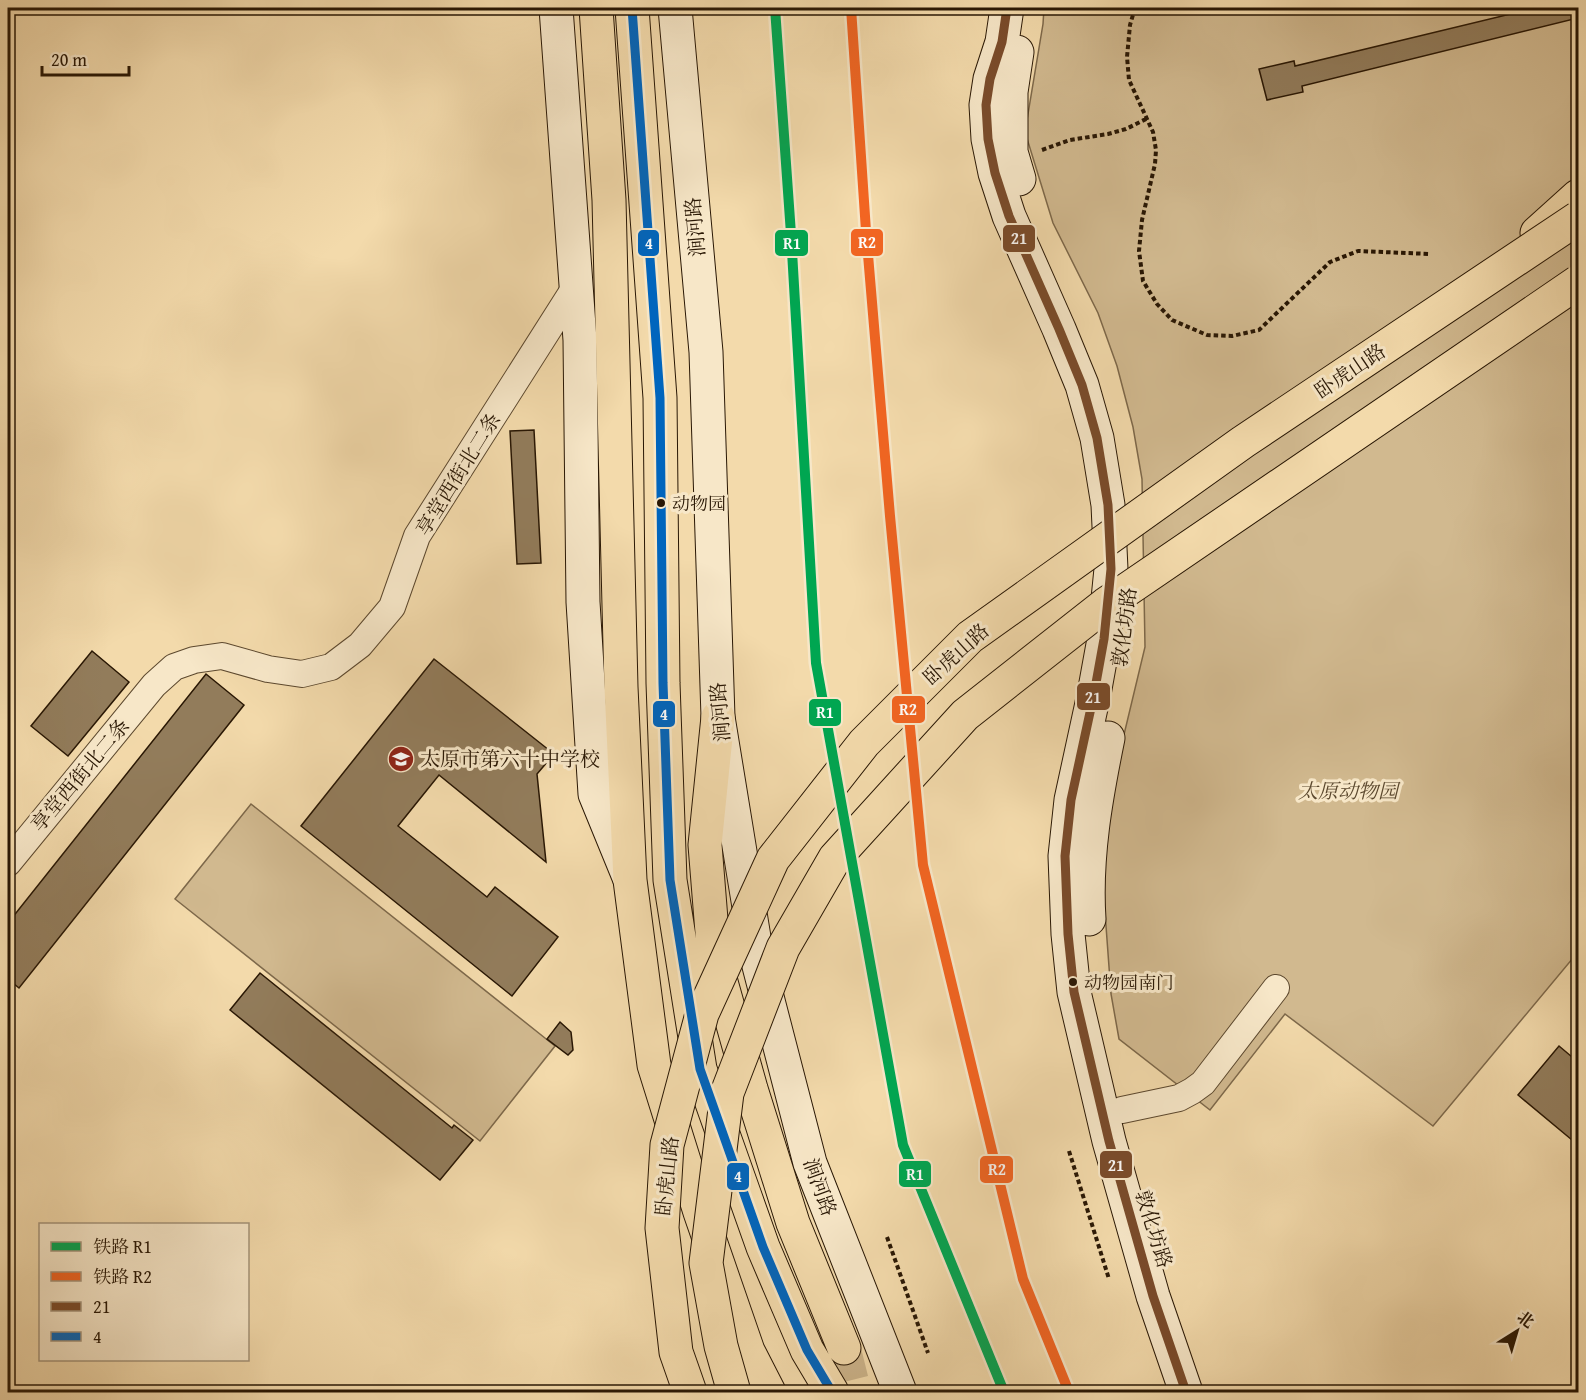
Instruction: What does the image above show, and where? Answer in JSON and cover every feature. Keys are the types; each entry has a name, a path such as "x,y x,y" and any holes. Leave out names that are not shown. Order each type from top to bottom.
{"main road":[{"path":"596,8 609,200 621,687 630,880 654,1065 700,1212 748,1351 769,1392"},
{"path":"632,8 660,398 663,682 670,880 700,1069 763,1247 807,1350 832,1392"},
{"path":"1478,286 1578,196"},
{"name":"卧虎山路","path":"690,1392 676,1352 662,1228 667,1145 702,1014 773,859 864,743 970,637 1243,442 1578,219"},
{"path":"734,1392 721,1346 706,1263 727,1093 783,948 835,858 965,715 1106,604 1574,285"},
{"path":"663,682 705,845 714,957 747,1078 793,1223 844,1348"},
{"path":"705,845 718,717"},
{"path":"743,1392 748,1351"}],"street":[{"path":"556,8 580,340 583,602 594,794 630,880"},
{"name":"涧河路","path":"675,8 706,352 718,717 758,963 810,1163 900,1392"},
{"name":"敦化坊路","path":"1007,8 1002,42 990,79 986,105 988,139 995,174 1009,216 1082,386 1097,438 1108,505 1111,569 1104,639 1071,800 1065,856 1068,934 1074,992 1109,1141 1153,1296 1186,1392"},
{"name":"敦化坊路","path":"1025,8 1011,92 1011,152 1032,219 1088,346 1111,417 1125,492 1131,570 1123,643 1089,851 1088,907 1095,990 1141,1187 1175,1296 1210,1392"},
{"name":"享堂西街北二条","path":"8,863 154,685 174,668 194,660 222,656 268,669 302,674 331,667 360,645 392,607 417,536 576,286"},
{"path":"1122,1110 1179,1098 1203,1083 1276,988"}],"path":[{"path":"1135,8 1130,26 1127,57 1129,80 1148,118 1156,150 1142,220 1139,251 1143,281 1156,304 1172,320 1207,335 1232,336 1259,330 1330,262 1343,256 1358,251 1430,254"},
{"path":"1040,151 1070,140 1126,129 1148,118"},
{"path":"1069,1151 1109,1279"},
{"path":"887,1237 928,1353"}],"green space":[{"name":"太原动物园","path":"1044,8 1578,8 1578,952 1433,1126 1285,1014 1210,1110 1119,1039 1111,994 1103,885 1110,793 1145,647 1142,479 1133,427 1117,366 1098,313 1053,223 1025,132"},
{"path":"251,804 555,1046 480,1141 175,899"}],"building":[{"path":"1535,8 1578,8 1578,18 1302,86 1303,92 1267,100 1259,69 1294,61 1295,66"},
{"path":"534,430 541,563 517,564 510,431"},
{"path":"92,651 129,682 68,756 31,726"},
{"path":"434,659 554,754 537,774 546,862 439,775 398,826 487,897 495,887 558,937 512,996 301,826"},
{"path":"206,674 244,705 19,988 8,979 8,923"},
{"path":"260,973 452,1128 454,1125 473,1140 440,1180 230,1010"},
{"path":"560,1022 571,1032 573,1050 568,1055 547,1039"},
{"path":"1559,1046 1578,1062 1578,1145 1518,1095"}],"tunnel":[{"path":"844,1348 855,1392"}],"rail line":[{"name":"R1","path":"775,8 791,234 816,663 903,1145 1004,1392"},
{"name":"R2","path":"851,8 866,231 923,865 1023,1279 1069,1392"}],"transit line":[{"name":"4","path":"632,8 660,398 663,683 670,880 700,1069 763,1247 807,1350 832,1392"},
{"name":"21","path":"1007,8 1002,42 990,79 986,105 988,139 995,173 1009,216 1082,385 1097,438 1108,505 1111,569 1104,639 1071,800 1065,856 1068,934 1074,992 1109,1141 1153,1296 1186,1392"}],"place":[{"name":"动物园","path":"661,503"},
{"name":"太原市第六十中学校","path":"401,759"},
{"name":"动物园南门","path":"1073,982"}]}
